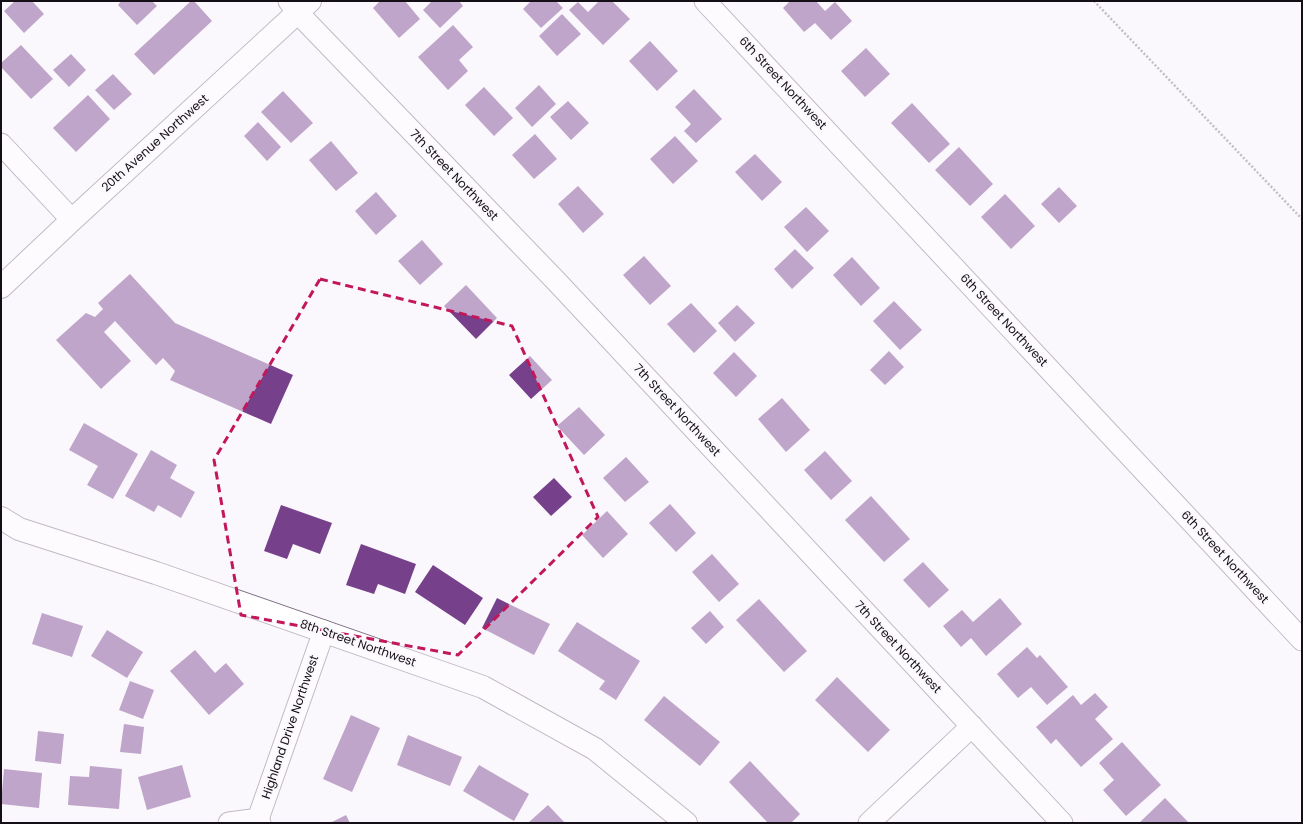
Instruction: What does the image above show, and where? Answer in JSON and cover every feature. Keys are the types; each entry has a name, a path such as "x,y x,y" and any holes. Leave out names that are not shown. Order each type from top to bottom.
{"street":[{"name":"6th Street Northwest","path":"705,1 1302,640"},
{"name":"20th Avenue Northwest","path":"1,287 275,34 299,5"},
{"name":"7th Street Northwest","path":"299,5 1062,823"},
{"path":"1,144 72,220"},
{"name":"8th Street Northwest","path":"1,518 19,529 156,573 484,687 595,749 686,823"},
{"name":"Highland Drive Northwest","path":"259,821 324,631"},
{"path":"869,823 972,726"},
{"path":"229,823 259,821"}],"path":[{"path":"1094,1 1302,219"}],"highlighted area":[{"path":"320,279 512,326 598,517 458,655 241,615 214,460"}],"building":[{"path":"15,1 32,1 44,14 24,33 4,11"},
{"path":"121,1 152,1 157,6 137,25 118,5"},
{"path":"191,1 194,1 212,21 154,75 134,54"},
{"path":"380,1 405,1 420,19 399,38 373,8"},
{"path":"432,1 459,1 463,6 440,28 423,10"},
{"path":"531,1 556,1 563,8 541,28 523,9"},
{"path":"599,1 612,1 630,19 603,45 569,10 578,2 588,12"},
{"path":"790,1 816,1 825,11 835,2 852,21 831,40 815,23 804,32 783,8"},
{"path":"562,14 581,34 557,56 539,36"},
{"path":"453,25 473,47 459,60 468,71 448,90 418,57"},
{"path":"650,41 678,71 657,91 629,61"},
{"path":"21,45 53,79 31,99 1,67 1,63"},
{"path":"866,48 890,74 865,97 841,71"},
{"path":"71,54 86,70 69,87 53,70"},
{"path":"113,74 132,94 114,110 95,90"},
{"path":"539,85 556,104 532,127 515,108"},
{"path":"484,87 513,118 494,136 465,105"},
{"path":"694,89 722,119 696,143 684,131 691,124 675,107"},
{"path":"283,91 313,123 291,143 261,112"},
{"path":"88,95 110,119 76,152 53,128"},
{"path":"568,101 589,123 571,140 550,117"},
{"path":"912,103 950,144 929,163 891,123"},
{"path":"258,122 281,147 267,161 244,136"},
{"path":"535,134 557,159 534,179 512,155"},
{"path":"675,136 698,161 673,184 650,159"},
{"path":"331,141 358,173 336,191 309,160"},
{"path":"959,147 993,184 970,206 935,170"},
{"path":"755,154 782,182 762,201 735,172"},
{"path":"578,186 604,214 583,233 558,204"},
{"path":"1059,187 1077,206 1059,223 1041,204"},
{"path":"376,192 397,216 376,235 355,211"},
{"path":"1005,194 1035,226 1011,249 981,217"},
{"path":"806,207 829,231 807,252 784,227"},
{"path":"422,240 443,264 420,285 398,261"},
{"path":"795,249 814,268 792,289 774,269"},
{"path":"644,256 671,286 650,305 623,275"},
{"path":"852,257 880,288 861,306 833,275"},
{"path":"130,274 175,323 293,375 271,424 170,380 175,371 163,358 156,365 115,321 104,332 131,361 101,389 56,340 86,313 95,317 103,309 98,303"},
{"path":"466,285 497,318 476,339 444,306"},
{"path":"894,301 922,330 900,350 873,321"},
{"path":"691,303 717,331 694,353 667,324"},
{"path":"737,305 755,323 735,342 718,323"},
{"path":"889,351 904,367 885,385 870,370"},
{"path":"734,352 757,376 736,397 713,373"},
{"path":"530,356 552,380 531,399 509,375"},
{"path":"782,398 810,430 786,452 758,419"},
{"path":"579,407 605,435 584,455 557,426"},
{"path":"84,423 138,454 113,499 87,485 98,466 69,450"},
{"path":"151,450 177,465 170,478 195,492 181,518 158,505 154,512 125,496"},
{"path":"825,451 852,481 831,500 804,470"},
{"path":"626,457 649,482 625,502 603,478"},
{"path":"554,478 572,497 551,516 533,497"},
{"path":"871,496 910,539 884,562 845,520"},
{"path":"670,504 696,533 676,552 649,523"},
{"path":"281,505 332,523 320,554 293,544 287,559 264,551"},
{"path":"607,511 628,534 603,558 582,535"},
{"path":"361,544 416,564 405,594 378,584 374,594 346,585"},
{"path":"712,554 739,584 719,602 692,572"},
{"path":"923,562 949,590 929,608 903,580"},
{"path":"433,565 483,598 465,625 415,592"},
{"path":"497,598 550,624 534,655 482,628"},
{"path":"1000,598 1022,624 986,656 971,638 961,647 943,626 962,610 973,622"},
{"path":"759,599 807,651 784,672 736,620"},
{"path":"710,611 724,627 706,644 691,628"},
{"path":"42,613 83,626 72,657 32,644"},
{"path":"577,622 640,661 616,700 599,689 605,681 558,651"},
{"path":"107,630 143,652 127,678 91,656"},
{"path":"1027,647 1037,658 1040,655 1068,687 1047,705 1031,687 1018,698 997,674"},
{"path":"195,650 215,673 226,663 244,684 209,715 170,671"},
{"path":"837,677 890,730 868,752 815,700"},
{"path":"130,681 154,690 143,719 119,710"},
{"path":"1095,693 1108,707 1095,719 1113,739 1081,767 1056,739 1051,744 1036,727 1073,695 1081,705"},
{"path":"664,696 720,742 700,766 644,720"},
{"path":"351,715 380,728 352,792 323,779"},
{"path":"124,724 144,727 141,754 120,752"},
{"path":"38,731 64,734 61,764 35,761"},
{"path":"408,735 462,757 450,786 397,765"},
{"path":"1122,742 1161,785 1126,816 1103,790 1114,780 1099,763"},
{"path":"750,761 800,814 791,823 768,823 729,782"},
{"path":"182,765 191,797 147,810 138,777"},
{"path":"479,765 529,794 514,821 463,791"},
{"path":"90,766 122,769 119,809 68,805 70,776 89,777"},
{"path":"4,769 42,773 39,808 1,804"},
{"path":"1165,798 1189,823 1139,823"},
{"path":"548,805 565,823 528,823"},
{"path":"346,815 350,823 330,823"}]}
